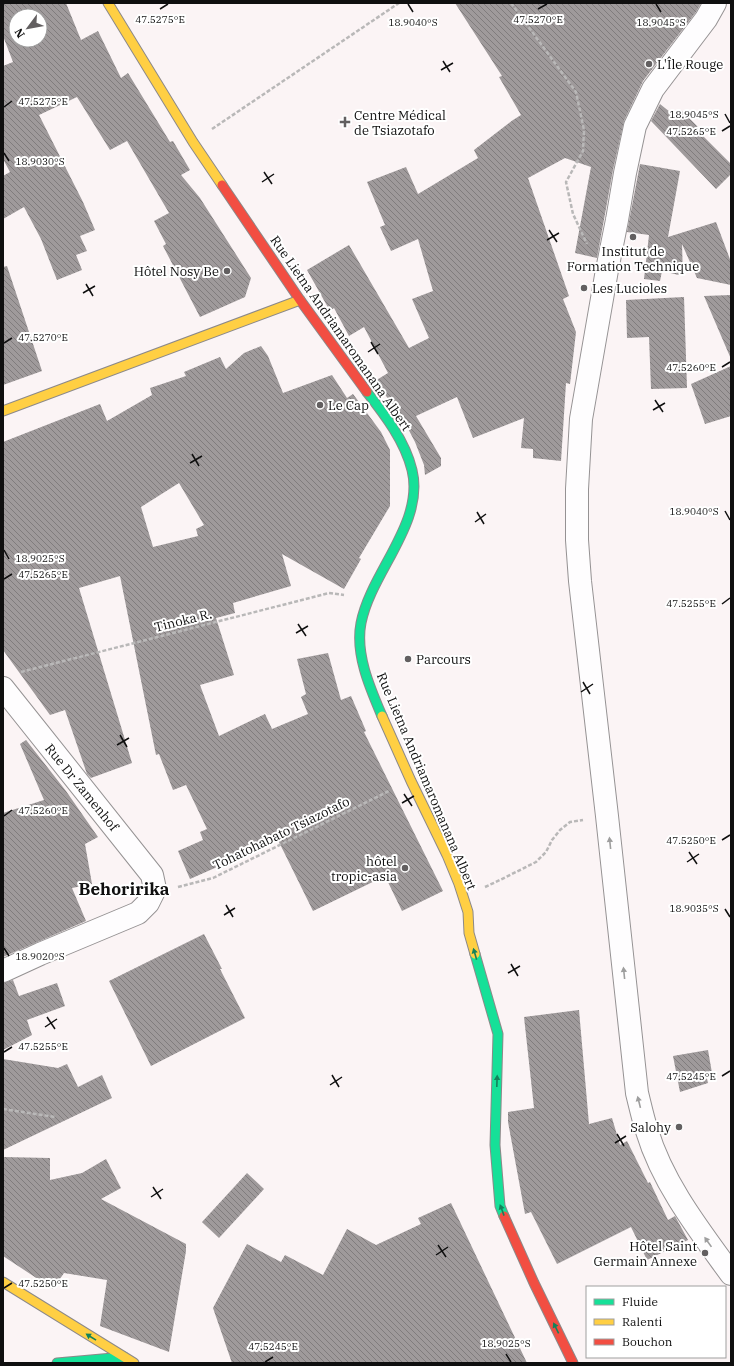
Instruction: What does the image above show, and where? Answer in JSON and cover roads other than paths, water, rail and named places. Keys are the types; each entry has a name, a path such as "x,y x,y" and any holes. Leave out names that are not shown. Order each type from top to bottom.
{"street":[{"name":"Rue Lietna Andriamaromanana Albert","path":"108,3 193,142 300,300 392,425 404,446 412,470 414,490 412,504 405,526 368,598 361,624 361,651 368,682 411,781 447,855 468,912 469,933 498,1034 495,1145 500,1206 534,1283 573,1363"},
{"path":"715,3 706,19 653,89 635,126 607,270 581,419 577,496 577,540 580,581 637,1092 647,1132 661,1166 676,1194 731,1274"},
{"path":"3,411 300,300"},
{"name":"Rue Dr Zamenhof","path":"3,688 152,875 155,890 148,903 138,913 3,971"},
{"path":"3,1282 134,1363"},
{"path":"57,1363 124,1357"}],"place":[{"name":"L'Île Rouge","path":"649,64"},
{"name":"Centre Médical de Tsiazotafo","path":"345,122"},
{"name":"Institut de Formation Technique","path":"633,237"},
{"name":"Hôtel Nosy Be","path":"227,271"},
{"name":"Les Lucioles","path":"584,288"},
{"name":"Le Cap","path":"320,405"},
{"name":"Parcours","path":"408,659"},
{"name":"hôtel tropic-asia","path":"405,868"},
{"name":"Salohy","path":"679,1127"},
{"name":"Hôtel Saint Germain Annexe","path":"705,1253"}],"district":[{"name":"Behoririka","path":"124,889"}]}
